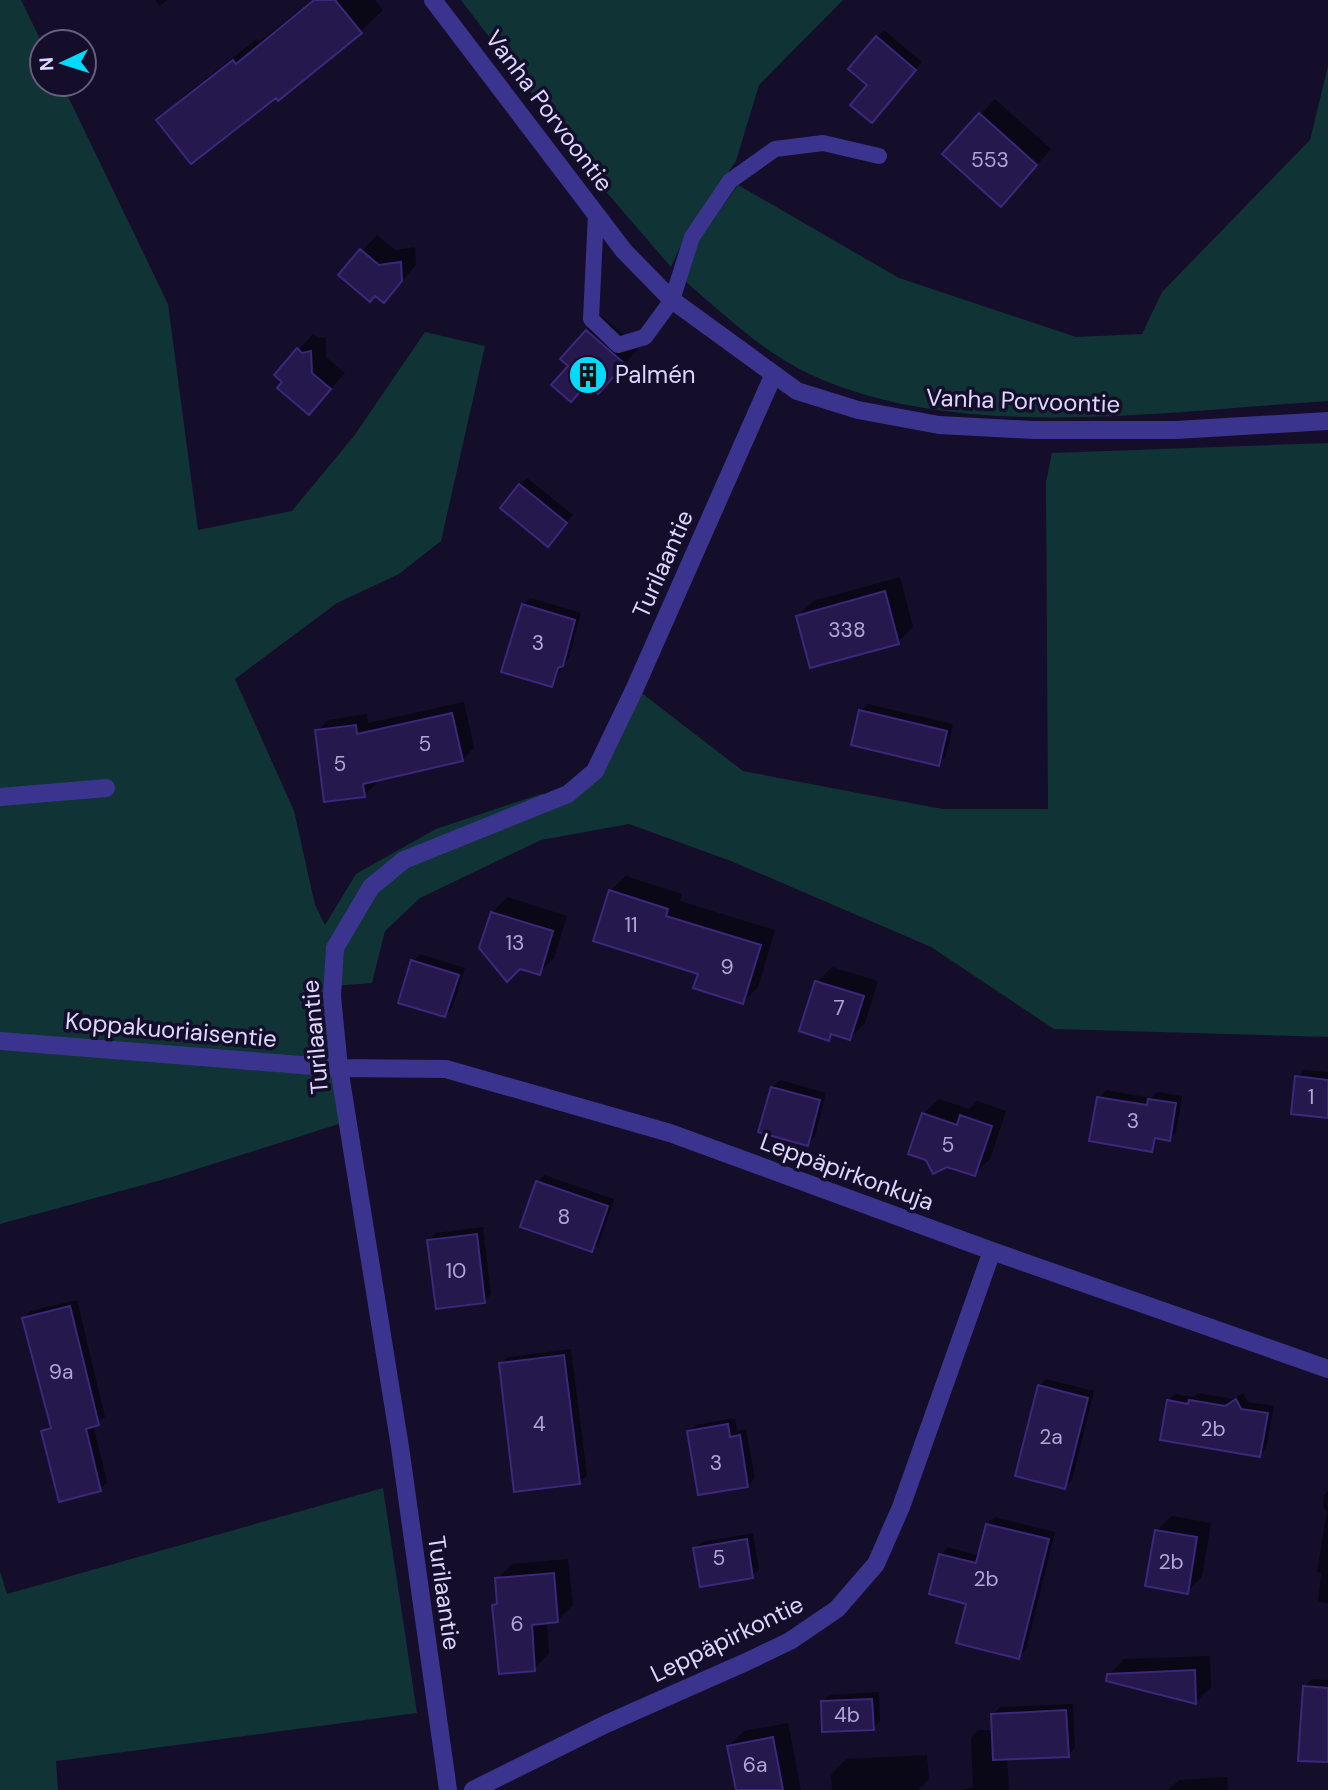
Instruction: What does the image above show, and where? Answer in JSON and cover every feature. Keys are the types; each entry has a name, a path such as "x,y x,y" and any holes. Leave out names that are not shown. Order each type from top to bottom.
{"street":[{"name":"Vanha Porvoontie","path":"433,0 624,251 672,300 797,391 858,410 939,425 1163,430 1328,421"},
{"name":"Turilaantie","path":"448,1790 400,1447 339,1068 332,996 335,948 372,887 404,860 568,794 595,771 773,376"},
{"path":"0,797 107,789"},
{"name":"Koppakuoriaisentie","path":"0,1041 339,1068"},
{"name":"Leppäpirkonkuja","path":"339,1068 446,1069 670,1133 992,1251 1328,1369"},
{"name":"Leppäpirkontie","path":"473,1790 606,1724 746,1662 800,1635 837,1609 876,1564 901,1507 992,1251"}],"lane":[{"path":"596,214 591,319 618,345 645,337 672,300 692,237 730,181 775,149 823,143 879,156"}],"green space":[{"path":"0,0 21,0 35,28 28,28 28,98 69,98 168,304 198,530 292,511 354,436 425,332 485,346 441,541 399,574 337,603 235,679 294,811 315,905 325,925 356,874 436,829 541,794 568,794 595,771 635,688 743,771 942,809 1048,809 1046,482 1052,453 1328,443 1328,1037 1054,1029 931,947 731,861 629,824 541,840 420,898 385,931 372,983 332,986 348,1121 172,1177 0,1224"},
{"path":"461,0 843,0 759,85 736,161 686,234 671,267 608,194"},
{"path":"1328,66 1328,401 1135,415 1067,417 1000,416 935,410 872,397 796,367 747,334 686,282 699,240 738,185 899,278 1076,337 1142,334 1162,292 1310,140"},
{"path":"383,1488 417,1713 56,1761 58,1790 0,1790 0,1571 7,1594"}],"building":[{"path":"314,0 335,0 362,33 278,101 276,98 191,164 156,120 233,60 236,64"},
{"path":"876,36 916,70 872,123 850,105 867,85 848,69"},
{"path":"979,113 1037,165 1001,207 942,154"},
{"path":"360,249 379,265 401,262 402,281 384,303 375,296 370,302 338,275"},
{"name":"Palmén","path":"586,330 625,364 598,394 587,384 571,402 551,385 568,366 560,359"},
{"path":"297,348 302,353 311,351 312,373 331,389 309,415 277,388 282,382 274,375"},
{"path":"519,484 567,523 548,547 500,508"},
{"path":"885,591 899,644 810,668 796,616"},
{"path":"522,604 575,620 563,666 558,668 552,687 501,672"},
{"path":"859,710 947,731 939,766 851,745"},
{"path":"452,713 463,761 363,784 365,797 324,802 315,730 356,725 357,734"},
{"path":"609,890 668,909 666,916 761,945 743,1004 693,988 698,974 593,941"},
{"path":"491,912 553,931 540,975 520,969 507,982 479,948"},
{"path":"411,960 459,975 445,1017 398,1003"},
{"path":"815,981 864,996 850,1040 831,1034 829,1041 799,1031"},
{"path":"1295,1076 1328,1080 1328,1118 1291,1114"},
{"path":"771,1087 820,1100 808,1146 758,1132"},
{"path":"1097,1097 1147,1105 1148,1099 1176,1103 1170,1141 1155,1138 1152,1152 1089,1141"},
{"path":"922,1113 957,1125 960,1115 992,1126 975,1176 947,1167 933,1174 926,1160 908,1154"},
{"path":"536,1181 608,1206 592,1252 520,1227"},
{"path":"477,1234 485,1303 436,1309 427,1240"},
{"path":"70,1306 99,1425 86,1429 101,1491 59,1502 41,1431 51,1428 22,1318"},
{"path":"564,1355 580,1484 514,1492 499,1363"},
{"path":"1038,1385 1088,1398 1065,1489 1015,1476"},
{"path":"1236,1399 1241,1409 1268,1413 1260,1457 1160,1440 1167,1400 1188,1404 1189,1400 1225,1406"},
{"path":"728,1424 730,1437 740,1435 748,1487 698,1495 687,1431"},
{"path":"986,1524 1049,1539 1019,1659 956,1643 966,1604 929,1594 939,1554 976,1563"},
{"path":"1155,1530 1197,1537 1188,1594 1145,1586"},
{"path":"747,1539 753,1578 700,1587 693,1548"},
{"path":"554,1573 558,1622 532,1625 535,1671 499,1674 492,1605 497,1604 495,1578"},
{"path":"1195,1670 1196,1704 1106,1681 1107,1674"},
{"path":"1303,1686 1328,1688 1328,1762 1298,1761"},
{"path":"872,1699 874,1730 822,1732 821,1701"},
{"path":"1066,1710 1069,1757 993,1760 991,1714"},
{"path":"773,1737 783,1790 736,1790 727,1746"}],"place":[{"name":"Palmén","path":"588,375"}]}
